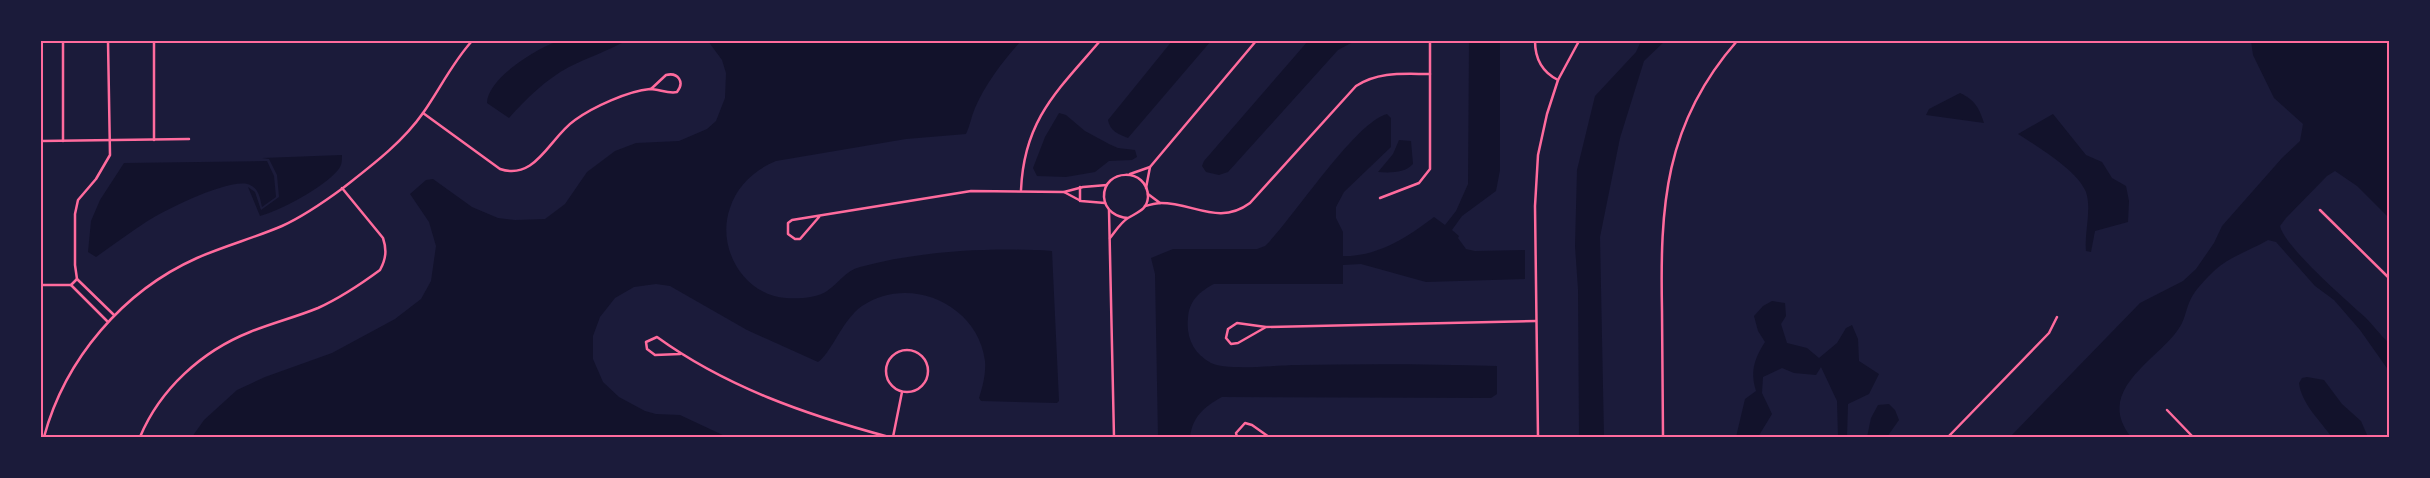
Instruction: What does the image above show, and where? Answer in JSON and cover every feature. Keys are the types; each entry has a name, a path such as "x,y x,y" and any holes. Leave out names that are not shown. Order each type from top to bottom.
{"street":[{"path":"63,41 63,141"},
{"path":"108,41 110,155 102,170 78,200 75,214 77,279 114,315"},
{"path":"154,41 154,140"},
{"path":"44,437 67,379 107,321 173,271 196,258 283,225 312,210 342,188 394,146 423,113 459,56 472,41"},
{"path":"1021,190 1023,161 1035,124 1050,100 1100,41"},
{"path":"1146,188 1150,167 1256,41"},
{"path":"1380,198 1419,183 1430,169 1430,41"},
{"path":"1535,41 1535,50 1541,67 1558,80"},
{"path":"1538,437 1535,206 1538,155 1547,114 1558,80 1579,41"},
{"path":"1663,437 1661,241 1666,190 1685,125 1695,102 1710,77 1738,41"},
{"path":"1145,206 1160,203 1216,214 1241,209 1250,202 1356,86 1372,77 1384,74 1430,74"},
{"path":"423,113 500,170 510,173 522,171 533,165 560,132 576,119 614,99 651,89 672,93 677,92 681,84 680,78 676,75 666,75 651,89"},
{"path":"41,141 189,139"},
{"path":"1128,218 1115,215 1109,210 1105,203 1107,185 1116,176 1150,167"},
{"path":"1109,239 1128,218 1141,212 1145,206 1148,194 1146,188 1142,181 1129,174"},
{"path":"819,217 800,239 795,239 788,234 788,224 792,220 970,191 1021,190 1064,192 1080,187 1107,185"},
{"path":"1080,187 1080,201"},
{"path":"140,437 164,394 187,370 214,350 251,331 319,307 380,270 386,260 383,238 342,188"},
{"path":"1064,192 1080,201 1105,203"},
{"path":"1148,194 1160,203"},
{"path":"1109,210 1114,437"},
{"path":"2320,210 2389,278"},
{"path":"41,285 71,285 77,279"},
{"path":"71,285 107,321"},
{"path":"1948,437 2049,333 2057,317"},
{"path":"1266,327 1238,343 1231,344 1226,338 1228,329 1237,324 1266,327 1536,321"},
{"path":"680,354 654,356 646,349 646,342 658,337 680,354 777,402 827,421 889,437"},
{"path":"912,350 918,352 927,362 928,375 926,382 916,390 902,391 891,383 886,370 892,356 898,352 912,350"},
{"path":"893,437 902,391"},
{"path":"2167,410 2193,437"},
{"path":"1237,437 1236,433 1239,427 1245,423 1252,424 1269,437"}],"shaded area":[{"path":"559,41 626,41 560,72 537,90 509,118 487,103 489,94 504,74 527,57"},
{"path":"708,41 1021,41 1001,64 984,90 975,108 966,134 906,139 776,161 754,174 737,193 730,208 727,238 730,253 746,278 757,288 771,295 786,298 818,295 827,291 846,274 855,269 906,257 980,250 1052,251 1059,401 1057,403 981,401 979,398 984,380 985,361 980,341 969,324 955,310 939,300 920,294 900,293 880,297 862,306 855,312 828,352 818,362 747,330 670,286 656,284 634,287 615,298 600,317 593,336 593,359 603,382 619,397 645,411 656,414 680,415 727,437 192,437 204,420 237,390 265,377 332,353 395,319 421,299 431,281 436,246 429,222 410,194 426,180 433,179 472,207 498,218 515,220 545,219 565,204 587,172 615,151 636,143 679,141 707,129 716,121 725,98 726,73 722,60"},
{"path":"1172,41 1211,41 1128,138 1118,133 1111,127 1108,120"},
{"path":"1308,41 1355,41 1338,50 1228,172 1219,175 1206,172 1202,166 1204,161"},
{"path":"1469,41 1500,41 1500,170 1496,191 1462,216 1452,230 1459,236 1458,238 1466,249 1475,251 1525,250 1525,279 1426,282 1361,264 1343,265 1343,284 1214,284 1200,293 1193,302 1189,312 1188,332 1195,349 1205,359 1211,363 1229,367 1348,364 1497,366 1497,394 1491,398 1222,397 1200,413 1191,430 1190,437 1158,437 1155,274 1151,258 1173,249 1257,249 1265,246 1341,153 1373,121 1387,114 1391,118 1391,147 1344,192 1336,207 1336,218 1343,232 1343,256 1368,253 1392,244 1414,232 1434,217 1445,225 1456,211 1468,184"},
{"path":"1641,41 1665,41 1644,61 1620,138 1600,237 1604,437 1579,437 1578,289 1575,246 1577,170 1595,96 1636,52"},
{"path":"2251,41 2389,41 2389,218 2357,186 2335,171 2327,176 2280,226 2292,246 2304,259 2365,317 2389,343 2389,371 2360,330 2334,300 2315,286 2276,242 2268,240 2227,261 2204,281 2191,298 2181,325 2172,337 2135,375 2125,389 2120,403 2121,419 2131,437 2010,437 2140,303 2183,281 2196,269 2214,243 2222,226 2282,158 2300,141 2303,124 2274,98 2253,55"},
{"path":"1960,93 1976,105 1984,123 1926,115 1929,109"},
{"path":"1059,113 1066,115 1085,131 1109,144 1118,148 1135,150 1137,157 1132,160 1109,161 1095,172 1066,177 1037,176 1033,168 1045,137"},
{"path":"2053,114 2086,155 2102,162 2112,178 2126,186 2129,201 2128,222 2095,231 2091,252 2086,251 2088,199 2086,192 2066,167 2018,134"},
{"path":"1399,140 1411,141 1413,164 1402,171 1378,172 1393,154"},
{"path":"342,155 342,163 339,168 323,184 290,204 260,216 248,187 255,192 261,210 279,197 277,175 269,159 262,158"},
{"path":"267,161 274,176 276,197 262,207 259,194 250,185 229,185 198,196 155,217 133,230 96,257 88,252 91,221 100,200 124,163"},
{"path":"1772,301 1785,303 1786,316 1781,324 1787,343 1807,348 1819,358 1837,343 1846,328 1852,325 1858,339 1859,361 1879,374 1869,394 1848,404 1847,437 1838,437 1837,401 1821,367 1816,375 1794,373 1782,368 1763,377 1762,393 1772,414 1758,437 1736,437 1745,399 1756,391 1753,378 1754,366 1765,342 1758,331 1754,316 1763,306"},
{"path":"2302,378 2324,380 2342,404 2361,421 2368,437 2332,437 2303,398 2299,383"},
{"path":"1889,404 1895,410 1899,420 1887,437 1867,437 1871,418 1878,405"}]}
